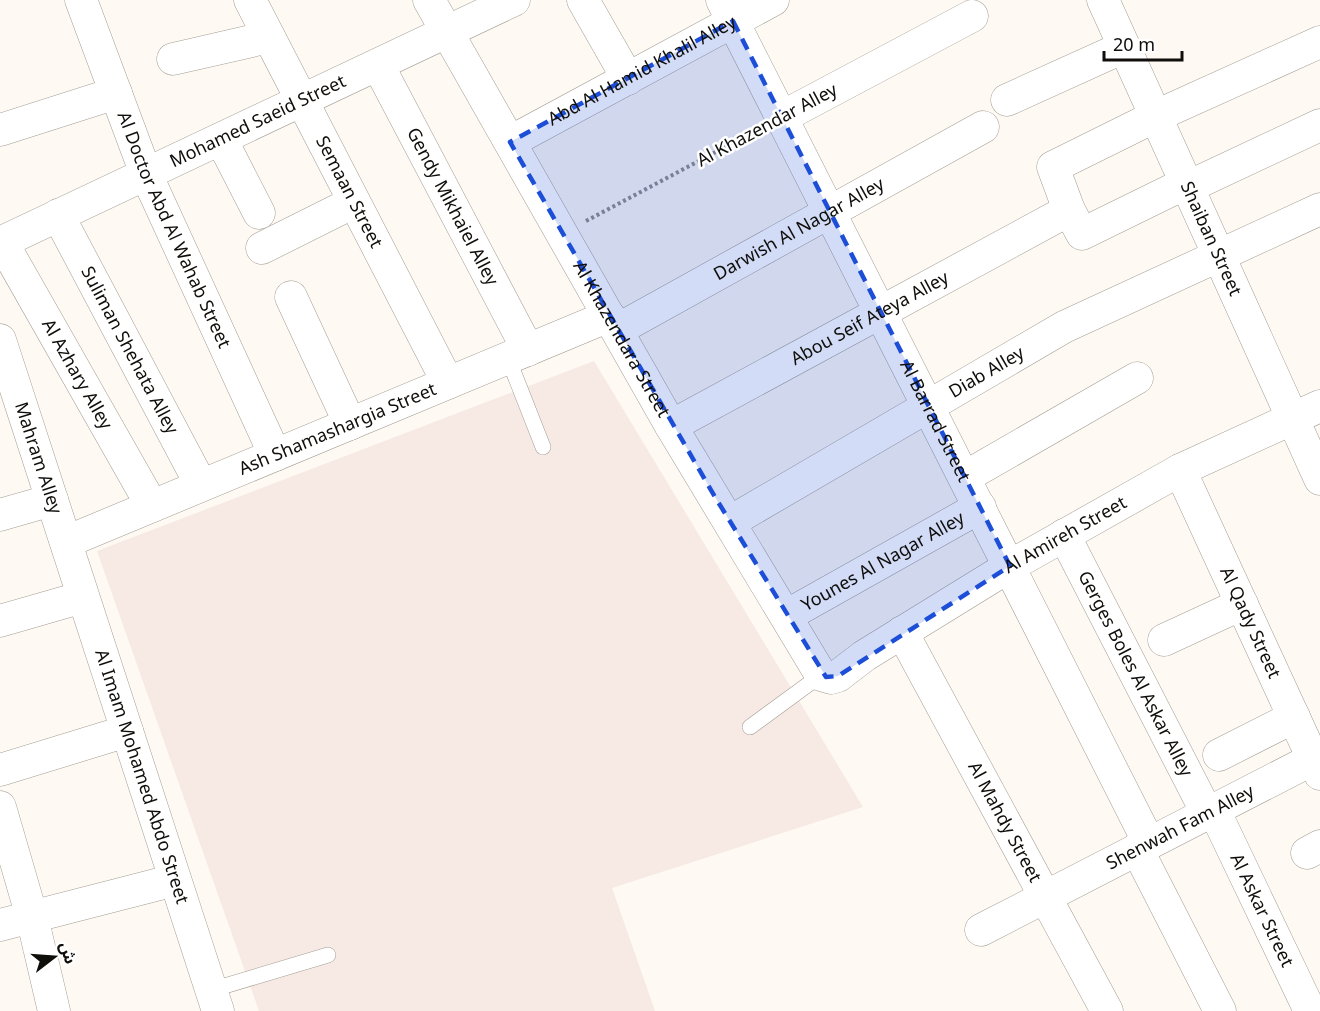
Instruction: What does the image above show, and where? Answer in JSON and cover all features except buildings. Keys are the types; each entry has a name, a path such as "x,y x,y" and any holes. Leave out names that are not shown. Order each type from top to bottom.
{"street":[{"name":"Al Doctor Abd Al Wahab Street","path":"81,0 146,174 275,455"},
{"name":"Semaan Street","path":"250,0 448,383"},
{"name":"Al Khazendara Street","path":"429,0 671,426 821,675"},
{"name":"Mohamed Saeid Street","path":"1,242 514,0"},
{"path":"584,0 628,79"},
{"name":"Abd Al Hamid Khalil Alley","path":"510,142 628,79 728,11 773,0"},
{"name":"Shaiban Street","path":"1103,0 1320,479"},
{"name":"Al Barrad Street","path":"728,11 1010,566 1220,1011"},
{"name":"Al Khazendar Alley","path":"782,117 972,16"},
{"path":"173,59 269,37"},
{"path":"1320,42 1155,116 1053,167 1069,210 1083,234 1320,125"},
{"path":"1007,100 1124,47"},
{"name":"Gendy Mikhaiel Alley","path":"378,64 518,354"},
{"path":"0,130 116,93"},
{"name":"Darwish Al Nagar Alley","path":"613,323 830,212 983,127"},
{"path":"221,139 259,213"},
{"path":"262,248 354,201"},
{"name":"Diab Alley","path":"730,522 1064,327 1320,209"},
{"name":"Abou Seif Ateya Alley","path":"671,426 1069,210"},
{"name":"Suliman Shehata Alley","path":"58,215 201,486"},
{"name":"Al Azhary Alley","path":"1,242 152,506"},
{"path":"291,297 350,423"},
{"name":"Ash Shamashargia Street","path":"66,542 518,354 613,323"},
{"name":"Mahram Alley","path":"0,340 66,542"},
{"path":"965,477 1137,378"},
{"name":"Al Amireh Street","path":"821,675 831,678 838,676 864,656 1010,566 1180,470 1320,406"},
{"name":"Al Qady Street","path":"1180,470 1317,766"},
{"path":"0,515 52,500"},
{"name":"Younes Al Nagar Alley","path":"786,616 980,507"},
{"name":"Gerges Boles Al Askar Alley","path":"1064,535 1210,812"},
{"name":"Al Imam Mohamed Abdo Street","path":"66,542 213,1005"},
{"path":"0,621 83,597"},
{"path":"1164,640 1242,604"},
{"name":"Al Mahdy Street","path":"902,632 1107,1011"},
{"path":"1219,755 1294,717"},
{"path":"0,770 127,731"},
{"name":"Shenwah Fam Alley","path":"981,930 1210,812 1317,766"},
{"path":"0,807 32,917 54,1011"},
{"name":"Al Askar Street","path":"1210,812 1310,1011"},
{"path":"0,925 175,880"}],"lane":[{"path":"518,354 543,447"},
{"path":"750,728 821,675"},
{"path":"213,1005 328,956"}],"path":[{"name":"Al Khazendar Alley","path":"562,234 782,117"}],"highlighted area":[{"path":"733,21 1010,566 838,676 826,677 715,497 510,142"}],"shaded area":[{"path":"594,361 863,807 612,888 655,1011 259,1011 97,551"}]}
